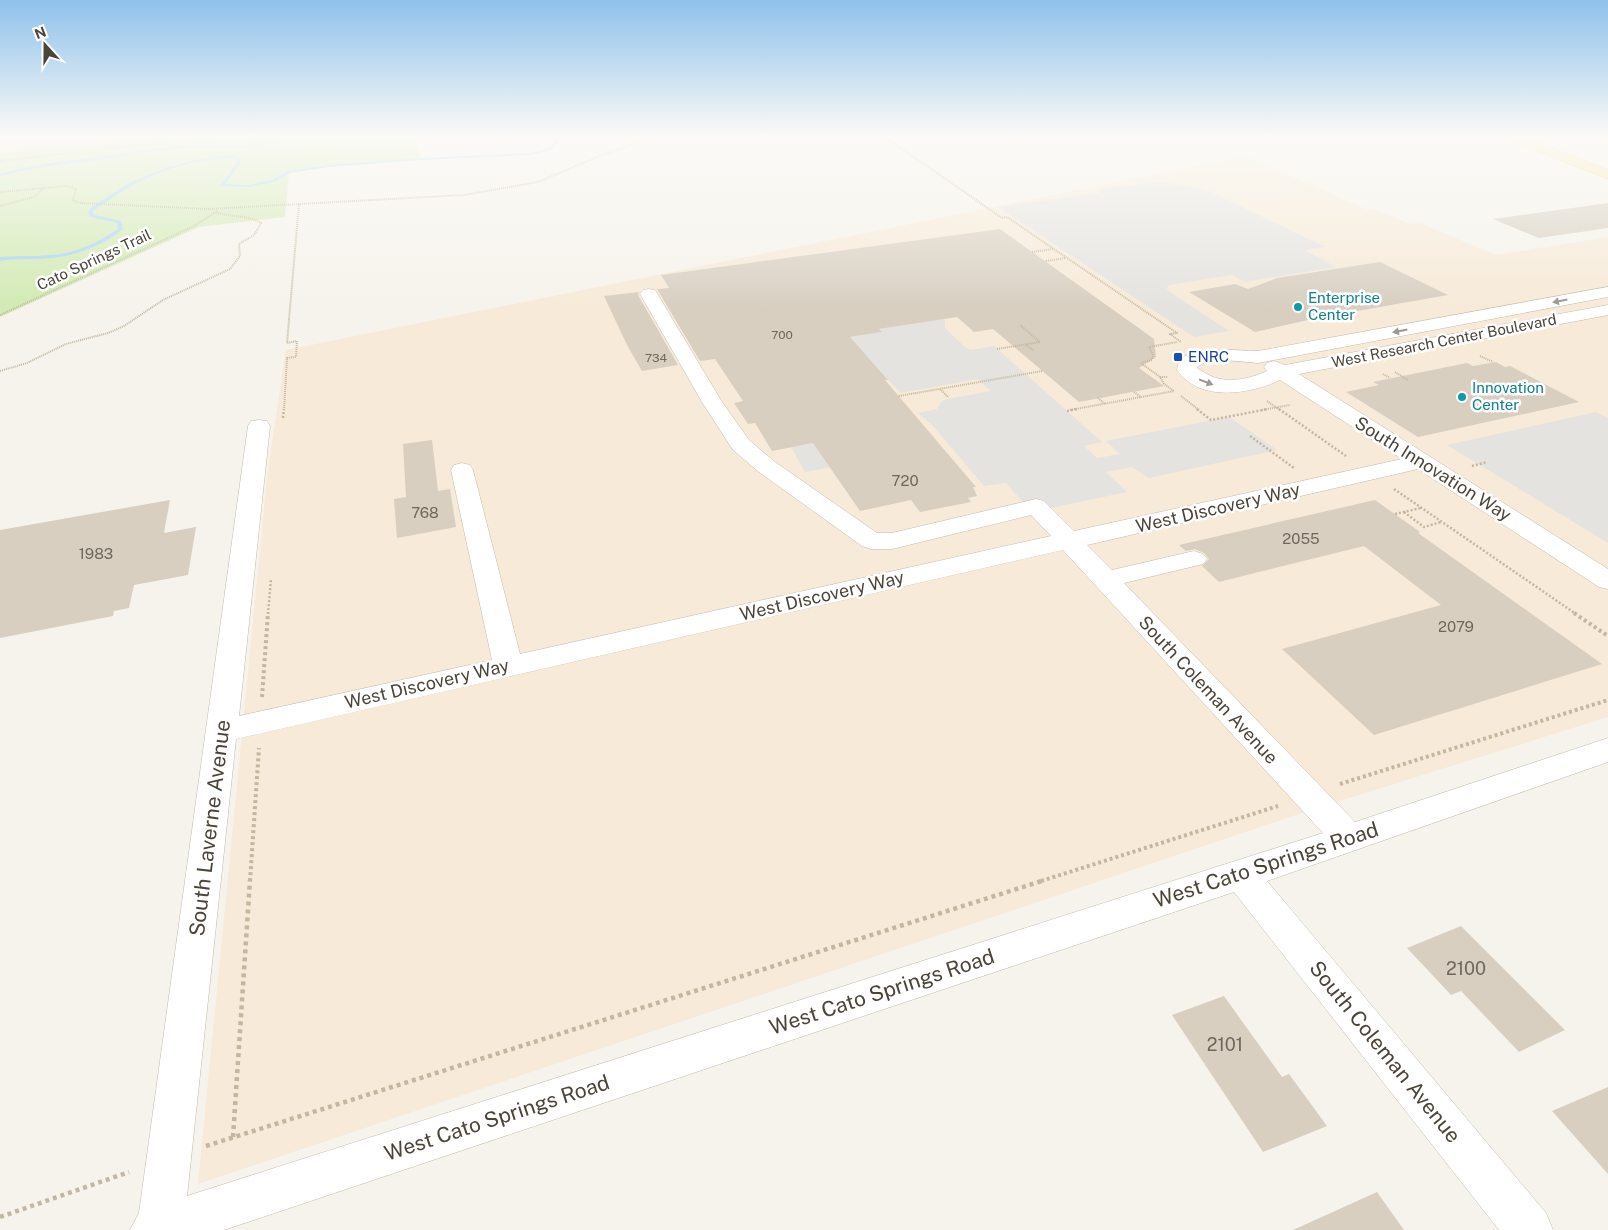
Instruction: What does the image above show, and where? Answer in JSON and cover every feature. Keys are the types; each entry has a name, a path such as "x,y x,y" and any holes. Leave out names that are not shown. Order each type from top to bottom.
{"street":[{"name":"South Coleman Avenue","path":"649,294 712,402 741,445 767,467 872,541 892,541 1036,506 1349,838"},
{"name":"West Research Center Boulevard","path":"1604,296 1258,357 1217,356 1197,358 1188,363 1187,370 1205,382 1238,388 1281,372 1608,310"},
{"path":"1370,337 1394,350"},
{"path":"1312,347 1336,361"},
{"name":"South Innovation Way","path":"1258,357 1608,581"},
{"name":"South Laverne Avenue","path":"158,1229 169,1159 222,731 270,427"},
{"name":"West Discovery Way","path":"222,731 1423,461"},
{"path":"462,470 508,666"},
{"path":"1104,580 1194,559"},
{"name":"West Cato Springs Road","path":"158,1229 1241,874 1608,750"},
{"name":"South Coleman Avenue","path":"1241,874 1529,1230"}],"path":[{"path":"0,206 40,192"},
{"path":"75,192 72,200 79,203 222,208 439,197 489,192"},
{"path":"965,192 1002,218 1007,217 1177,333 1169,334"},
{"path":"270,427 287,358 296,357 297,341 287,343 299,204"},
{"name":"Cato Springs Trail","path":"0,315 177,234 222,208"},
{"path":"0,371 27,363 58,347 116,330 142,316 163,300 230,269 240,256 239,244 258,231 261,223 250,217 221,215 216,212"},
{"path":"1032,252 1054,249"},
{"path":"1046,261 1067,258"},
{"path":"997,349 1040,342 1020,325"},
{"path":"1160,377 1141,363 1152,360 1153,355 1149,347 1180,341"},
{"path":"1026,344 1033,350"},
{"path":"899,396 1042,371"},
{"path":"940,389 948,397"},
{"path":"1067,411 1174,391"},
{"path":"1134,392 1141,398"},
{"path":"1098,398 1105,404"},
{"path":"1265,399 1349,458"},
{"path":"1250,436 1296,469"},
{"path":"1389,486 1608,636"},
{"path":"1395,514 1422,508"},
{"path":"1404,512 1424,526 1442,522"},
{"path":"233,1137 271,574"},
{"path":"0,1216 233,1137 1608,700"}],"shaded area":[{"path":"1066,192 1328,192 1368,210 1375,209 1410,224 1420,223 1496,255 1608,237 1608,717 1311,810 198,1184 267,477 286,350"},
{"path":"1211,192 1326,247 1305,250 1336,267 1245,282 1232,275 1169,285 1167,289 1170,292 1229,331 1194,337 998,207 1101,193"},
{"path":"925,300 945,320 945,328 966,348 971,350 994,346 1102,442 1084,446 1097,458 1120,454 1106,441 1229,417 1277,450 1149,478 1132,467 1106,472 1127,492 1032,512 1006,483 984,486 933,426 918,413 937,409 942,401 947,399 991,391 977,379 901,393 848,338 881,332 879,329 918,323"},
{"path":"1596,412 1608,418 1608,543 1447,445"},
{"path":"876,432 909,453 805,472 791,447"}],"green space":[{"path":"0,192 287,192 285,217 199,227 0,317"}],"building":[{"path":"1608,203 1608,228 1539,238 1493,219"},
{"path":"1000,229 1154,339 1156,357 1139,368 1164,386 1079,402 993,329 974,332 957,317 879,329 882,332 850,337 976,487 973,487 977,496 968,498 971,502 920,512 911,500 860,511 813,443 772,451 755,423 748,424 734,403 743,401 715,359 700,361 657,289 669,288 661,275"},
{"name":"Enterprise Center","path":"1380,262 1448,295 1317,318 1255,332 1189,292 1235,284 1248,289 1277,278"},
{"path":"639,292 638,295 678,365 642,371 627,345 604,296"},
{"name":"Innovation Center","path":"1496,362 1505,367 1510,366 1579,402 1418,437 1346,392 1379,385 1373,382 1467,363 1473,366"},
{"path":"432,440 438,491 450,489 456,527 397,538 394,499 406,497 403,444"},
{"path":"170,500 164,533 196,527 188,575 134,585 129,608 114,611 113,616 0,638 0,530"},
{"path":"1375,500 1420,532 1418,533 1602,664 1374,735 1282,649 1441,605 1364,546 1219,582 1202,566 1209,559 1204,553 1195,549 1186,551 1179,545"},
{"path":"1461,926 1565,1030 1519,1052 1461,991 1451,995 1407,948"},
{"path":"1224,996 1282,1077 1289,1074 1327,1126 1263,1152 1172,1015"},
{"path":"1608,1087 1608,1174 1552,1111"},
{"path":"1377,1192 1404,1230 1293,1230"}],"waterway":[{"path":"0,259 59,256 84,249 99,242 121,229 119,222 93,216 90,212 118,192"}],"place":[{"name":"Enterprise Center","path":"1298,307"},
{"name":"ENRC","path":"1178,357"},
{"name":"Innovation Center","path":"1462,397"}]}
